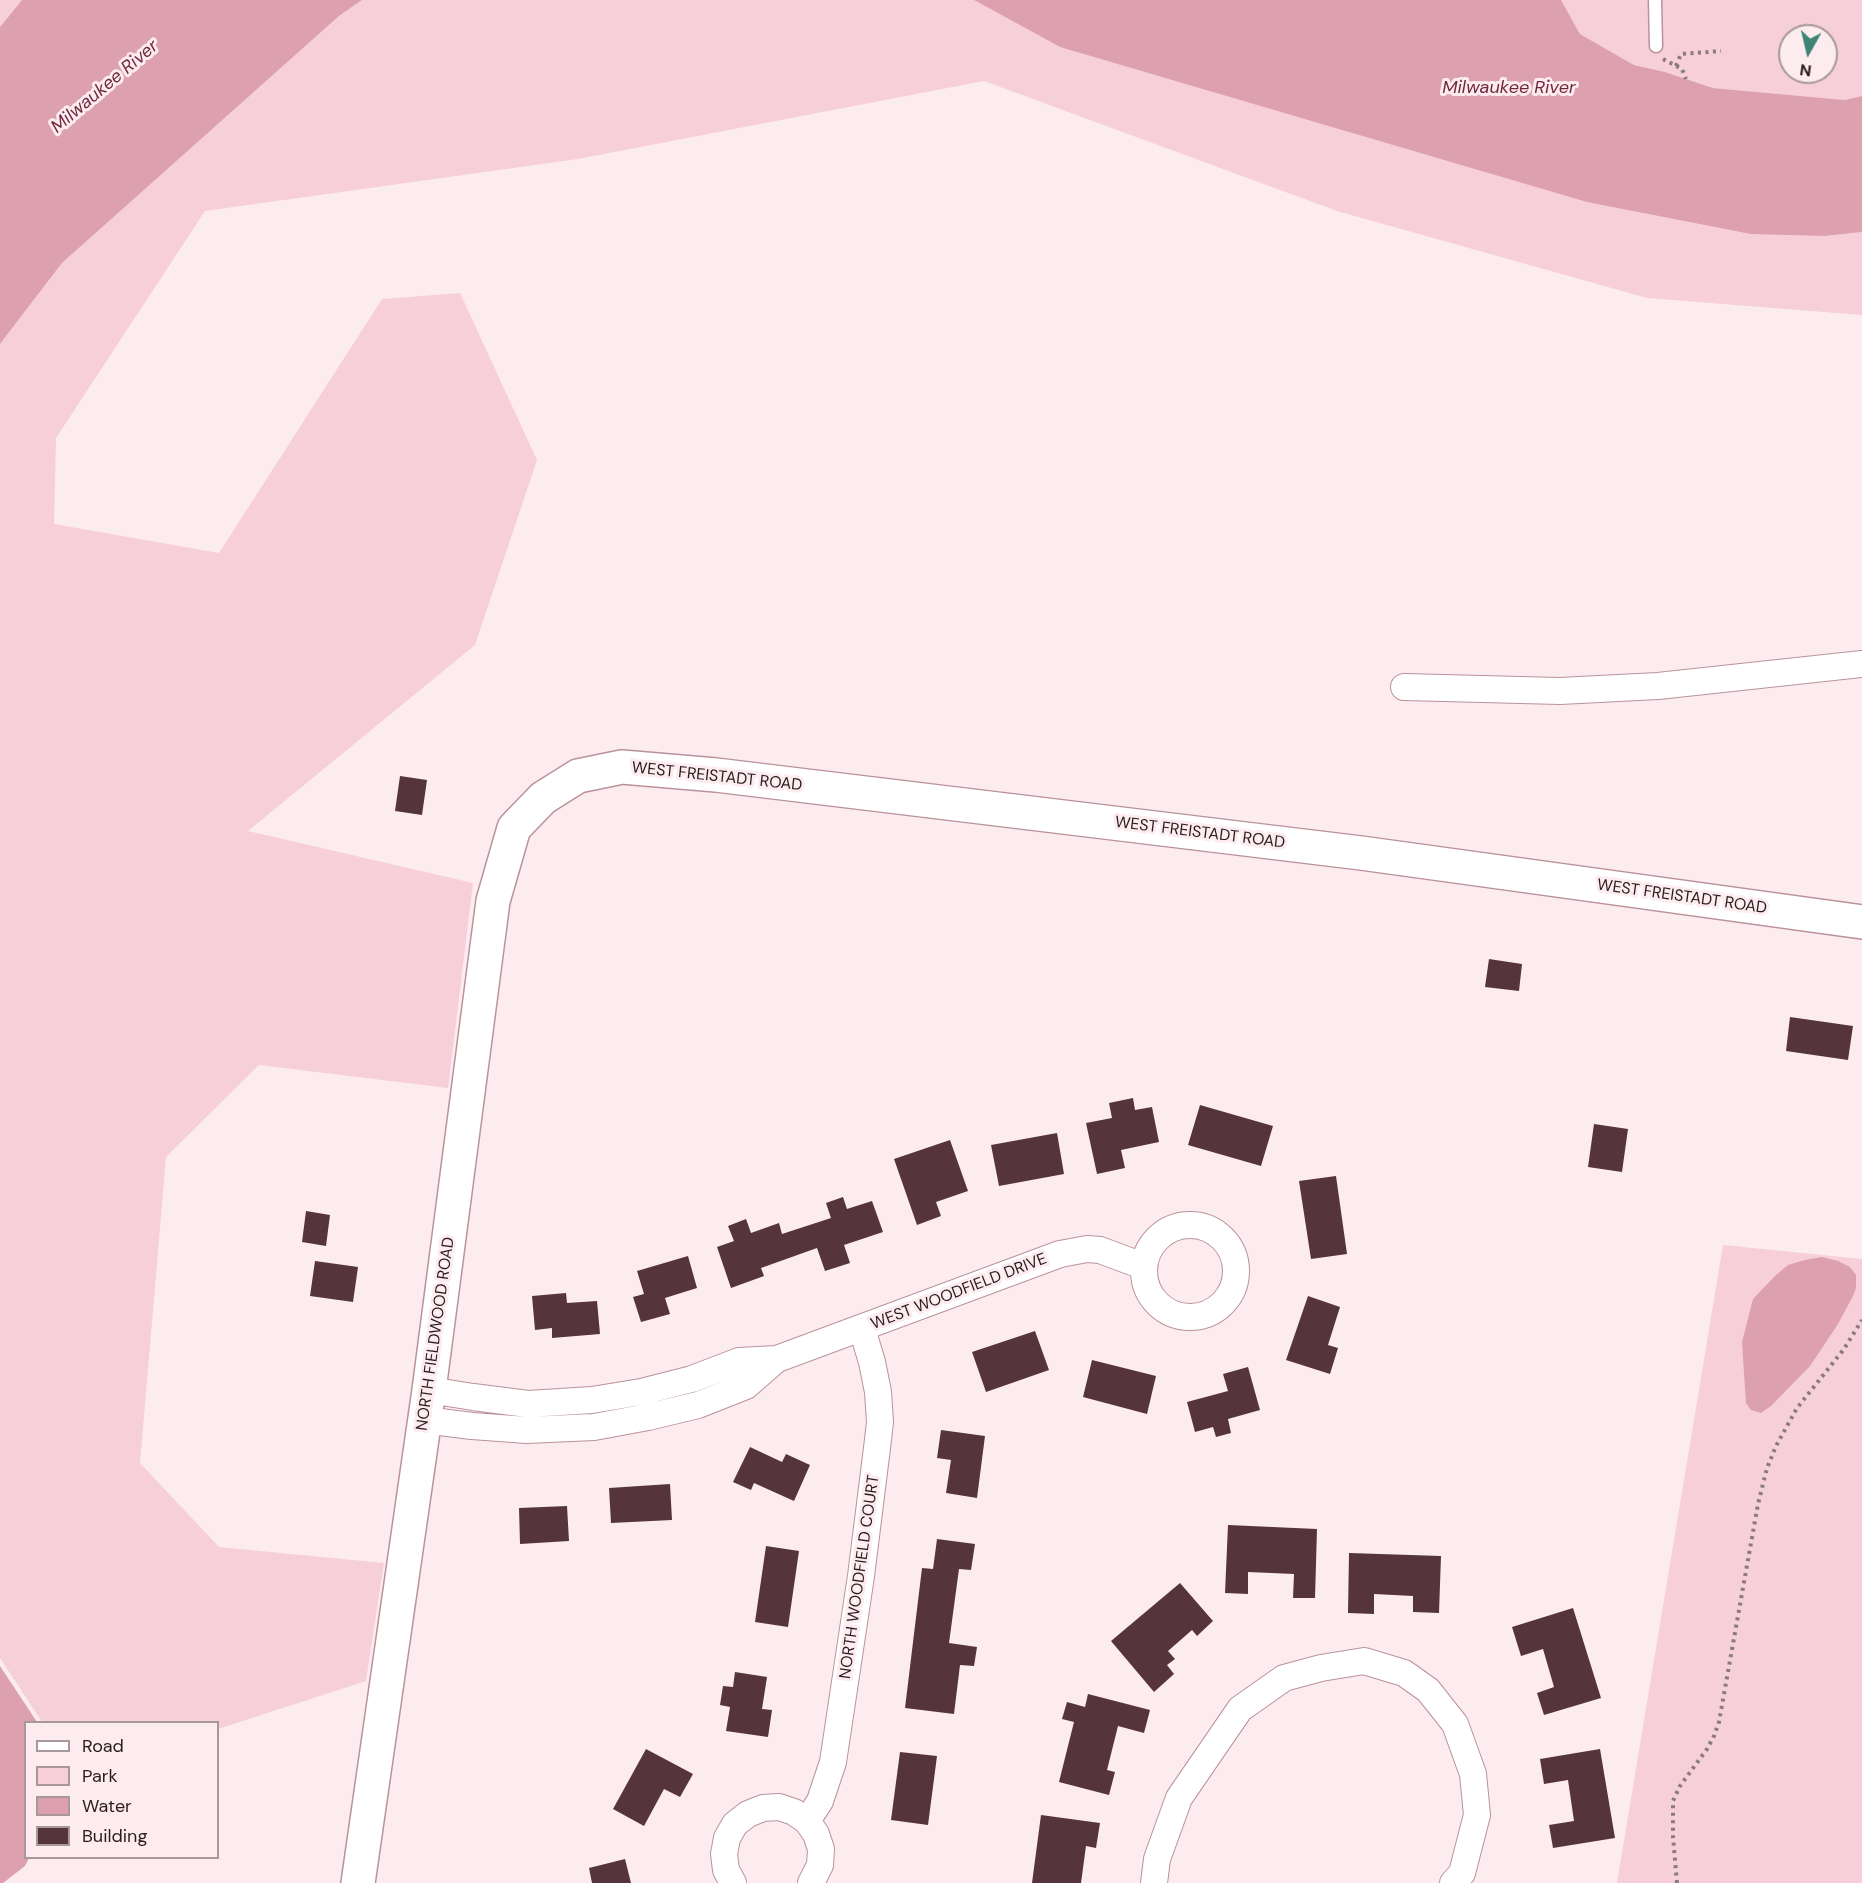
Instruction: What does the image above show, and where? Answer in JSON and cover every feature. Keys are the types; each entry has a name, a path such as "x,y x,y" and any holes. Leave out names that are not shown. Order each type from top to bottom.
{"street":[{"path":"1404,687 1560,690 1658,686 1862,664"},
{"name":"WEST FREISTADT ROAD","path":"543,798 578,776 622,767 716,775 1361,853 1862,922"},
{"name":"NORTH FIELDWOOD ROAD","path":"358,1883 427,1405 493,901 514,828 543,798"},
{"name":"WEST WOODFIELD DRIVE","path":"427,1405 473,1397 528,1404 592,1400 641,1392 692,1379 739,1361 777,1359 1060,1254 1100,1250 1143,1266"},
{"name":"NORTH WOODFIELD COURT","path":"807,1821 820,1801 833,1762 861,1576 880,1422 878,1392 862,1329"},
{"name":"WEST WOODFIELD DRIVE","path":"427,1405 472,1426 528,1430 594,1427 698,1405 746,1386 777,1359"},
{"path":"641,1392 648,1417"},
{"path":"528,1404 528,1430"},
{"path":"1154,1883 1157,1858 1179,1797 1240,1709 1284,1678 1321,1668 1364,1661 1404,1673 1428,1690 1455,1724 1473,1774 1477,1815 1462,1873 1453,1883"},
{"path":"733,1883 726,1870 724,1854 727,1838 735,1824 748,1814 763,1808 778,1807 794,1812 807,1821 816,1834 820,1849 820,1865 811,1883"}],"lane":[{"path":"1655,0 1656,46"}],"path":[{"path":"1656,46 1656,54 1667,63 1682,69 1686,79"},
{"path":"1676,66 1681,54 1721,51"},
{"path":"1677,1883 1673,1802 1680,1786 1707,1749 1719,1722 1758,1504 1767,1468 1797,1408 1844,1349 1862,1320"}],"green space":[{"path":"0,0 22,0 0,27"},
{"path":"362,0 974,0 1060,47 1825,236 1862,232 1862,315 1647,298 1337,211 984,81 578,159 205,211 56,438 54,524 219,553 382,299 460,293 537,460 475,645 248,831 473,883 448,1088 259,1065 166,1157 140,1463 219,1547 384,1563 366,1681 219,1729 219,1721 41,1721 0,1658 0,344 62,263 339,16"},
{"path":"1561,0 1862,0 1862,96 1845,100 1713,88 1665,72 1634,65 1580,34"},
{"path":"1723,1245 1862,1259 1862,1883 1617,1883"}],"water":[{"name":"Milwaukee River","path":"22,0 362,0 339,16 62,263 0,344 0,27"},
{"name":"Milwaukee River","path":"974,0 1561,0 1580,34 1634,65 1665,72 1713,88 1845,100 1862,96 1862,232 1825,236 1751,234 1587,202 1060,47"},
{"path":"1822,1257 1850,1267 1856,1275 1856,1288 1853,1296 1838,1324 1810,1366 1771,1406 1761,1413 1751,1410 1746,1403 1742,1342 1753,1299 1788,1265"},
{"path":"0,1666 36,1721 24,1721 24,1859 28,1859 25,1866 0,1883"}],"building":[{"path":"400,776 427,780 422,815 395,811"},
{"path":"1489,959 1522,964 1519,991 1485,987"},
{"path":"1790,1017 1853,1026 1848,1060 1786,1051"},
{"path":"1133,1098 1135,1110 1152,1107 1159,1142 1121,1150 1125,1168 1097,1174 1086,1123 1112,1118 1109,1103"},
{"path":"1200,1105 1273,1126 1261,1166 1188,1145"},
{"path":"1594,1124 1628,1129 1622,1172 1588,1167"},
{"path":"1057,1133 1064,1174 999,1186 991,1145"},
{"path":"950,1140 968,1191 936,1202 941,1216 917,1225 894,1159"},
{"path":"1336,1176 1347,1254 1311,1259 1299,1181"},
{"path":"843,1197 847,1209 872,1201 883,1232 844,1245 850,1263 825,1271 817,1248 761,1268 764,1276 731,1288 717,1247 734,1241 728,1226 746,1219 751,1233 779,1223 782,1234 831,1218 826,1203"},
{"path":"306,1211 330,1215 326,1246 302,1242"},
{"path":"688,1256 697,1288 665,1298 670,1314 641,1322 633,1297 644,1294 637,1271"},
{"path":"315,1261 358,1267 353,1302 310,1296"},
{"path":"566,1293 567,1303 597,1301 600,1334 552,1338 552,1328 535,1330 532,1296"},
{"path":"1308,1296 1340,1307 1328,1345 1338,1348 1330,1374 1286,1360"},
{"path":"1035,1331 1049,1370 986,1392 972,1352"},
{"path":"1092,1360 1156,1376 1147,1414 1083,1397"},
{"path":"1248,1367 1260,1410 1228,1419 1231,1433 1216,1437 1213,1427 1195,1432 1187,1402 1228,1391 1223,1374"},
{"path":"941,1430 985,1436 977,1498 946,1493 951,1460 937,1458"},
{"path":"750,1447 782,1462 786,1454 810,1465 794,1501 754,1483 751,1490 733,1482"},
{"path":"670,1484 672,1520 611,1523 609,1488"},
{"path":"567,1506 569,1541 520,1544 519,1508"},
{"path":"1228,1525 1317,1529 1315,1598 1293,1598 1294,1574 1248,1572 1248,1594 1225,1593"},
{"path":"937,1539 975,1544 971,1570 959,1569 949,1643 977,1647 974,1666 960,1665 954,1714 905,1708 922,1568 933,1569"},
{"path":"766,1546 799,1551 788,1627 755,1622"},
{"path":"1349,1553 1441,1556 1439,1613 1413,1612 1413,1596 1374,1594 1374,1614 1348,1613"},
{"path":"1180,1583 1213,1621 1197,1636 1192,1630 1168,1651 1175,1659 1167,1665 1174,1674 1154,1692 1111,1641"},
{"path":"1573,1608 1601,1698 1544,1715 1537,1693 1554,1687 1543,1649 1521,1656 1512,1627"},
{"path":"735,1672 767,1677 762,1709 772,1710 768,1737 726,1731 730,1707 720,1705 723,1686 733,1687"},
{"path":"1088,1694 1150,1710 1144,1733 1118,1726 1107,1770 1115,1772 1109,1795 1059,1782 1074,1722 1062,1719 1067,1702 1085,1707"},
{"path":"646,1749 693,1774 680,1797 664,1789 644,1826 613,1809"},
{"path":"1600,1749 1615,1838 1553,1848 1549,1825 1574,1821 1568,1780 1544,1784 1540,1759"},
{"path":"900,1752 937,1756 928,1825 891,1820"},
{"path":"1041,1815 1100,1823 1096,1848 1086,1846 1081,1883 1032,1883"},
{"path":"625,1859 631,1883 592,1883 589,1868"}]}
